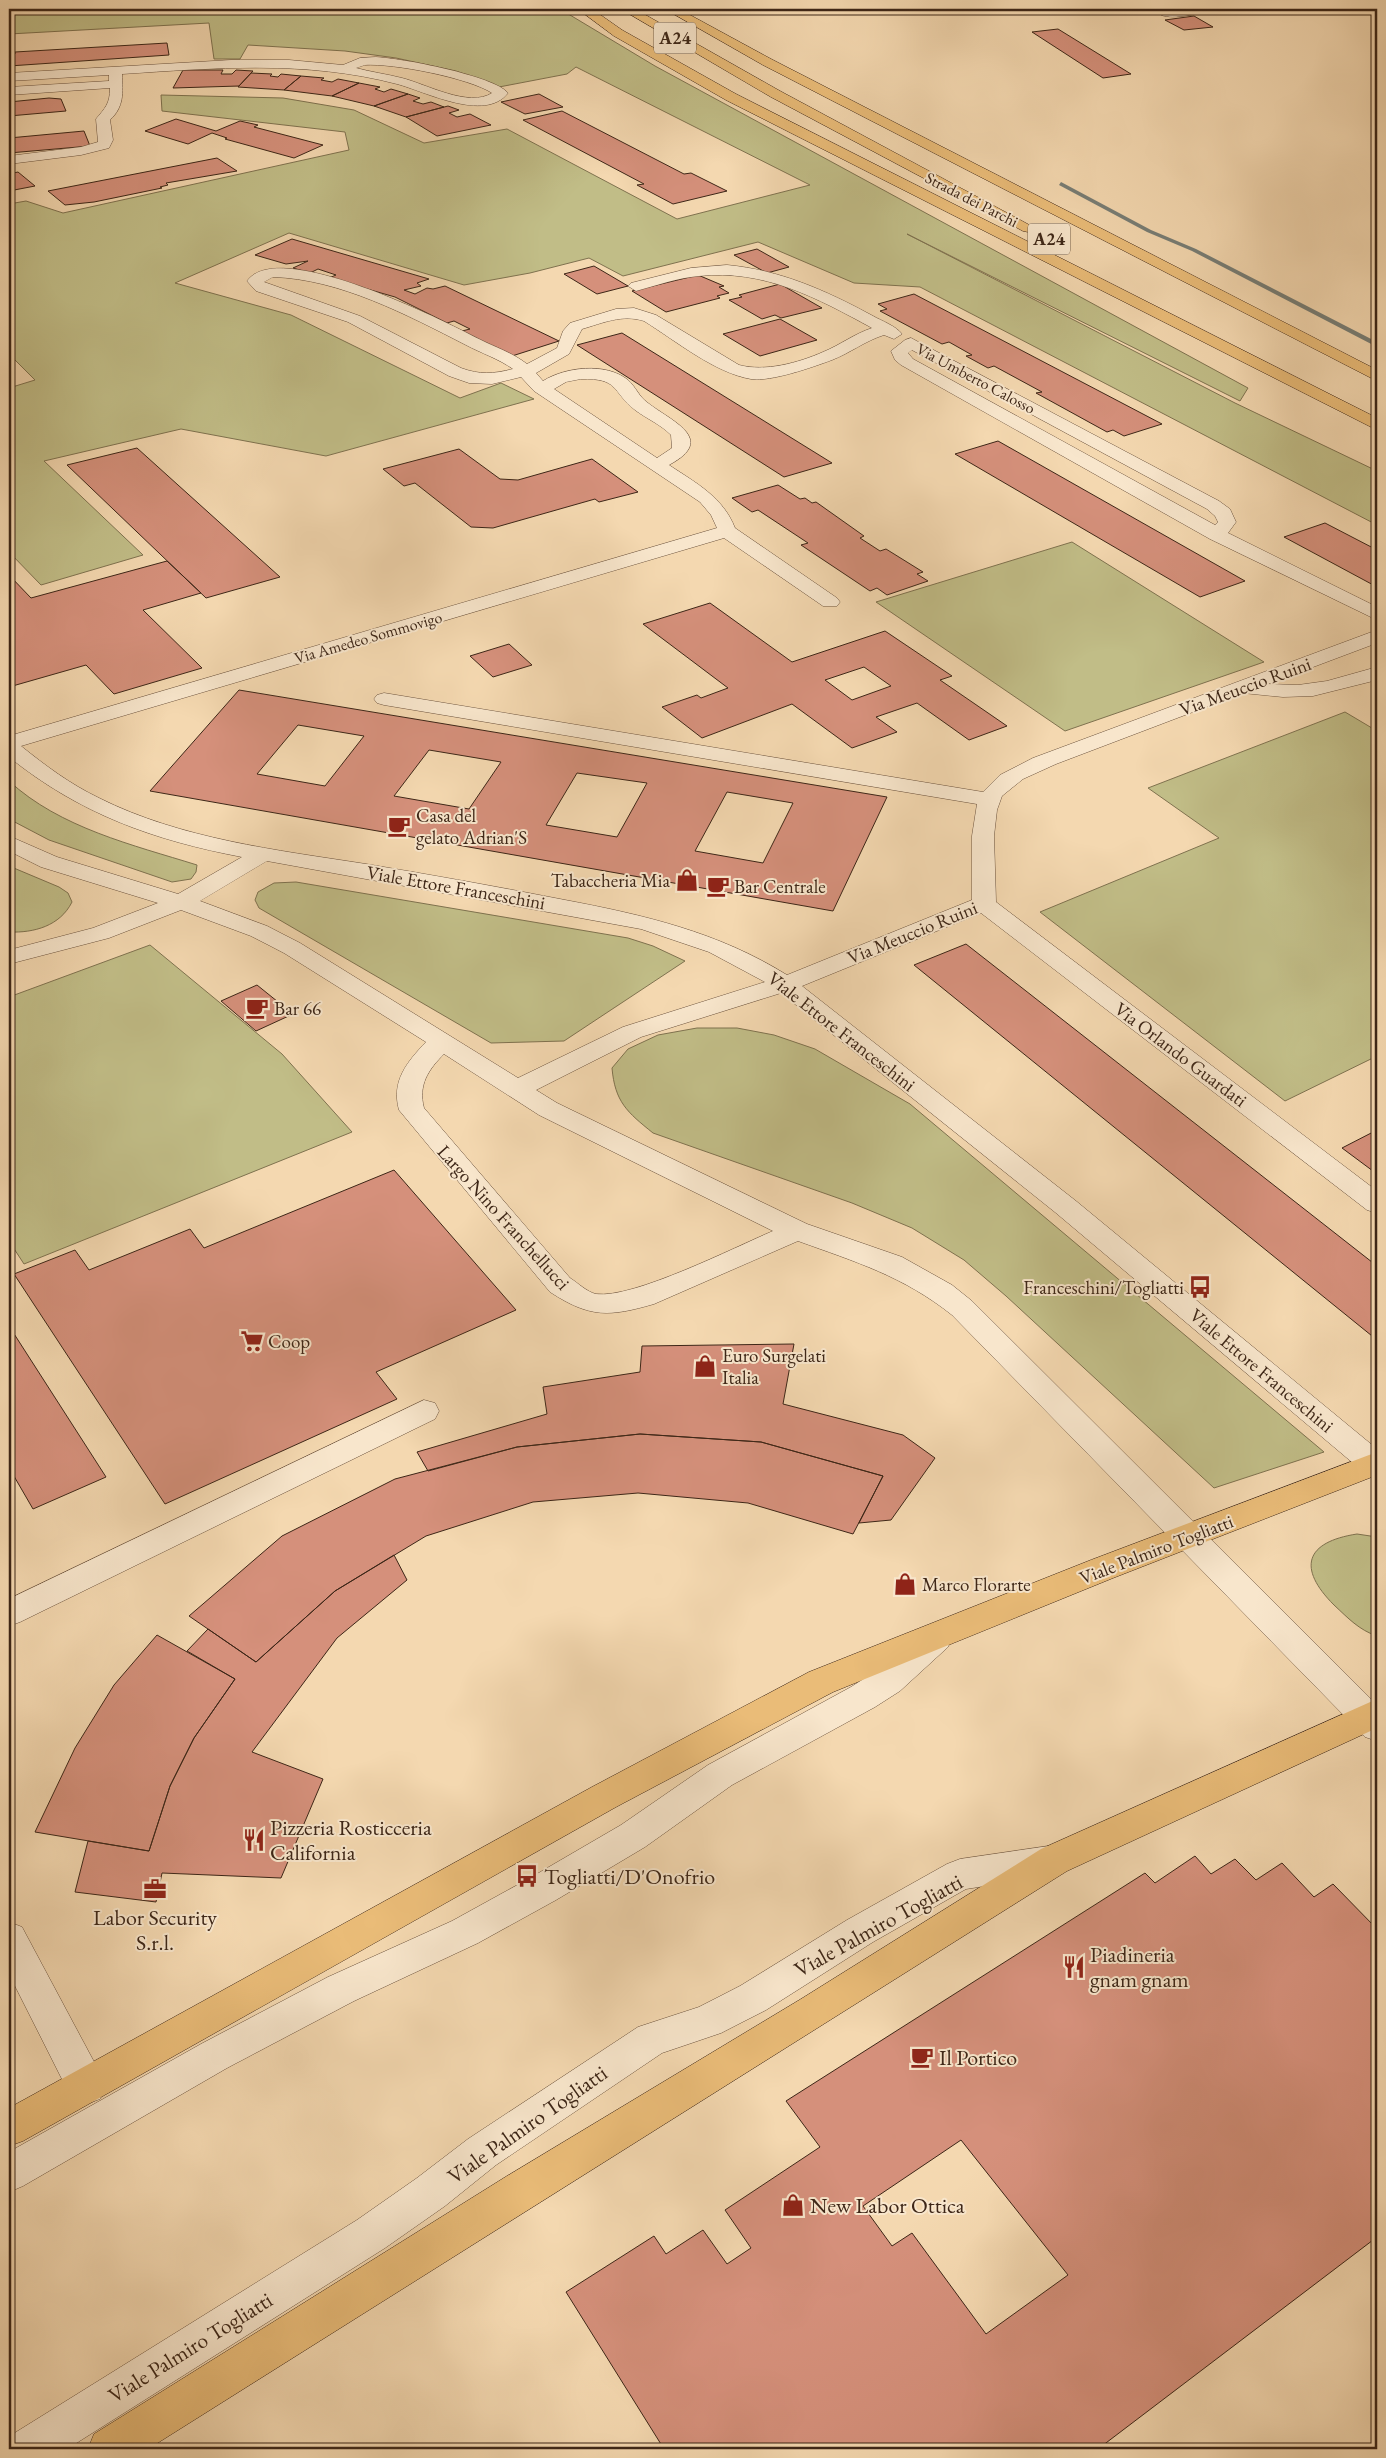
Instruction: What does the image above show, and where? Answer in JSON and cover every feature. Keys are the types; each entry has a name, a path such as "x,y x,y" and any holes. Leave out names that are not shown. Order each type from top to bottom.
{"main road":[{"path":"584,9 618,33 731,97 1377,425"},
{"path":"600,9 723,67"},
{"name":"Strada dei Parchi","path":"627,9 723,67 862,142 1044,236"},
{"name":"Strada dei Parchi","path":"671,9 776,67 1377,376"},
{"path":"1308,340 1377,370"},
{"name":"Viale Palmiro Togliatti","path":"9,2128 538,1833 775,1706 863,1664 936,1638 1102,1569 1376,1464"},
{"name":"Viale Palmiro Togliatti","path":"109,2449 521,2190 814,2011 1054,1860 1374,1719"}],"street":[{"path":"1166,14 1202,9"},
{"path":"9,91 115,77 262,63 308,64 346,70 400,81 460,100 484,100 501,93 494,87 468,79 386,61 362,62 350,66 346,70"},
{"path":"9,77 115,77"},
{"path":"9,160 81,151 104,145 106,140 103,119 113,111 117,103 115,77"},
{"path":"636,286 708,270 763,275 800,284 911,343"},
{"path":"830,602 727,531 720,513 706,498 544,389 533,381 526,371 418,314 367,294 293,272 265,274 255,281 258,286 266,290 316,305 360,322 468,378 492,378 526,371 563,351 571,331 576,326 616,314 634,313 650,318 733,369 753,374 776,371 828,356 862,337 885,329"},
{"name":"Via Umberto Calosso","path":"1218,535 1227,522 1219,509 911,343 899,351 901,357 907,362 1218,535 1377,614"},
{"path":"544,389 563,377 578,375 605,376 620,382 637,403 674,429 681,438 682,443 678,452 657,465"},
{"path":"1064,449 1091,440"},
{"name":"Via Amedeo Sommovigo","path":"9,743 727,531"},
{"name":"Via Meuccio Ruini","path":"516,1089 632,1032 785,984 984,904 985,824 990,800 1005,782 1037,763 1377,636"},
{"path":"1240,688 1278,692 1313,692 1335,688 1377,673"},
{"path":"384,700 990,800"},
{"name":"Viale Ettore Franceschini","path":"9,747 34,769 60,787 117,815 192,838 263,854 644,922 682,932 714,945 767,972 785,984 1066,1207 1376,1464"},
{"path":"9,843 49,862 74,871 181,902 233,920 276,939 564,1118 797,1231 892,1264 942,1292 969,1315 1189,1537 1374,1719"},
{"path":"9,957 101,933 181,902 263,854"},
{"name":"Via Orlando Guardati","path":"984,904 1377,1204"},
{"name":"Largo Nino Franchellucci","path":"442,1041 416,1067 412,1075 408,1091 412,1110 560,1285 581,1299 596,1304 613,1304 644,1297 797,1231"},
{"path":"9,1613 424,1411"},
{"name":"Viale Palmiro Togliatti","path":"9,2173 214,2056 341,1989 465,1932 543,1889 632,1836 720,1775 879,1686 911,1662 936,1638"},
{"name":"Viale Palmiro Togliatti","path":"28,2449 371,2234 431,2192 482,2152 651,2039 708,2021 753,1998 860,1931 960,1875 1054,1860"},
{"path":"9,1938 86,2086"}],"shaded area":[{"path":"9,9 560,9 655,66 1248,388 1240,401 907,234 1235,403 1377,471 1377,525 920,287 854,283 758,242 623,276 589,258 530,273 464,285 289,233 175,283 291,315 460,398 501,383 534,399 326,456 181,429 44,461 143,555 41,585 9,552 9,388 35,380 9,354 9,204 26,201 63,213 349,150 345,132 162,111 161,95 283,98 354,110 424,143 507,129 677,219 810,185 576,67 567,74 499,87 456,71 396,58 345,51 248,45 240,59 214,59 209,23 9,34"},
{"path":"1072,542 1264,662 1065,731 876,602"},
{"path":"1345,712 1377,731 1377,1056 1285,1101 1040,912 1219,838 1148,788"},
{"path":"9,781 29,797 74,823 123,842 197,865 196,872 191,879 172,882 49,840 9,819"},
{"path":"9,866 59,887 68,893 72,902 61,917 37,929 9,932"},
{"path":"296,882 628,938 653,946 685,961 564,1041 491,1043 259,908 255,900 258,892 274,883"},
{"path":"150,945 282,1054 352,1132 24,1264 9,1241 9,997"},
{"path":"697,1028 737,1028 774,1035 815,1049 910,1104 1324,1452 1214,1488 1006,1296 964,1260 912,1228 852,1203 653,1133 629,1112 619,1098 612,1068 628,1049 658,1035"},
{"path":"1357,1534 1377,1537 1377,1636 1359,1627 1334,1605 1322,1592 1311,1568 1312,1559 1317,1550 1326,1543"}],"building":[{"path":"1194,16 1213,27 1184,30 1165,20"},
{"path":"1058,29 1131,74 1103,78 1032,32"},
{"path":"167,43 169,55 9,66 9,54 15,54 15,52"},
{"path":"183,70 223,70 221,74 232,74 236,70 253,71 239,86 173,88"},
{"path":"251,73 272,74 270,76 278,77 281,74 301,76 284,90 238,87"},
{"path":"301,76 324,78 321,80 332,82 338,79 359,83 332,96 284,90"},
{"path":"359,83 380,87 375,89 384,92 391,89 408,94 374,106 332,96"},
{"path":"408,94 420,98 413,101 423,104 431,102 444,107 406,117 374,106"},
{"path":"539,94 563,107 525,114 501,102"},
{"path":"49,98 61,99 66,111 9,116 9,102"},
{"path":"448,106 459,110 449,113 457,117 470,114 491,125 437,136 406,117"},
{"path":"562,111 684,174 691,173 727,191 673,204 637,185 644,184 523,120"},
{"path":"176,119 216,131 240,121 258,125 254,127 323,145 294,158 225,139 227,138 212,133 188,144 145,131"},
{"path":"84,131 90,146 9,153 9,138"},
{"path":"217,158 237,171 166,183 168,185 160,187 162,188 94,202 65,205 48,191"},
{"path":"18,172 35,186 9,191 9,174"},
{"path":"292,239 429,279 417,283 421,286 404,290 415,294 427,288 433,289 445,286 559,341 512,356 462,331 470,329 454,321 447,323 395,297 329,278 336,275 318,269 310,273 293,268 308,261 286,264 255,255"},
{"path":"757,249 789,267 767,273 734,255"},
{"path":"594,266 628,286 597,294 564,274"},
{"path":"698,275 724,286 719,287 729,293 717,296 720,298 666,312 632,291"},
{"path":"780,284 822,308 781,318 775,315 762,319 729,300 742,297 739,295"},
{"path":"914,294 1162,424 1124,436 1113,430 1107,432 1036,393 1042,392 994,366 988,368 966,356 972,355 949,342 942,344 880,311 887,309 878,304"},
{"path":"780,319 817,340 760,356 723,334"},
{"path":"622,333 832,463 784,477 577,345"},
{"path":"998,441 1245,581 1200,597 955,454"},
{"path":"137,448 280,577 206,598 67,465"},
{"path":"459,449 500,479 518,480 592,459 638,492 599,502 595,499 493,528 471,527 415,483 404,486 383,469"},
{"path":"778,485 800,499 805,498 812,503 816,502 864,536 860,538 880,551 886,549 923,572 917,574 928,581 887,595 877,588 870,591 801,545 808,543 758,510 752,512 732,498"},
{"path":"1325,523 1377,550 1377,587 1284,537"},
{"path":"167,561 201,593 143,610 202,668 114,694 86,665 9,687 9,575 31,598"},
{"path":"710,603 792,662 885,631 952,676 940,680 1007,726 969,740 917,703 876,717 897,732 852,748 792,704 702,738 662,707 697,695 701,698 728,688 643,624","holes":["864,667 891,686 852,700 825,680"]},
{"path":"509,644 532,665 493,677 470,656"},
{"path":"239,690 887,797 833,911 150,791","holes":["298,725 364,736 325,786 257,774","429,750 501,762 469,809 394,796","577,773 647,783 617,837 546,825","727,792 793,803 763,863 695,851"]},
{"path":"966,944 1377,1266 1377,1340 914,965"},
{"name":"Bar 66","path":"257,985 293,1014 256,1031 221,1001"},
{"path":"1377,1130 1377,1174 1342,1148"},
{"name":"Coop","path":"394,1170 516,1310 376,1372 397,1399 165,1504 14,1274 75,1250 89,1270 190,1229 204,1248"},
{"path":"9,1326 106,1477 33,1509 11,1471 9,1472"},
{"path":"794,1344 783,1404 903,1435 935,1458 891,1520 859,1523 883,1476 761,1442 640,1434 517,1447 428,1471 417,1452 547,1414 543,1387 640,1372 642,1346"},
{"path":"640,1434 761,1442 883,1476 853,1534 748,1503 638,1493 533,1502 426,1536 335,1591 256,1662 189,1616 282,1536 395,1479 517,1447"},
{"path":"394,1555 407,1580 337,1638 252,1752 323,1779 281,1878 162,1873 156,1902 75,1892 88,1841 149,1851 170,1786 194,1738 235,1679 187,1651 208,1629 256,1662 335,1591"},
{"path":"157,1635 235,1679 194,1738 170,1786 149,1851 35,1832 75,1748 114,1685"},
{"path":"1195,1856 1211,1874 1235,1859 1256,1880 1282,1863 1314,1897 1333,1884 1377,1929 1377,2237 1098,2449 664,2449 566,2292 654,2236 666,2254 703,2230 727,2264 751,2248 725,2210 820,2147 786,2101 1145,1873 1155,1883","holes":["961,2140 1068,2275 986,2334 912,2233 892,2246 863,2206"]}],"waterway":[{"path":"1061,184 1149,231 1194,250 1377,345"}],"place":[{"name":"Casa del gelato Adrian'S","path":"399,826"},
{"name":"Tabaccheria Mia","path":"687,880"},
{"name":"Bar Centrale","path":"718,886"},
{"name":"Bar 66","path":"257,1008"},
{"name":"Franceschini/Togliatti","path":"1200,1287"},
{"name":"Coop","path":"252,1341"},
{"name":"Euro Surgelati Italia","path":"705,1366"},
{"name":"Marco Florarte","path":"905,1584"},
{"name":"Pizzeria Rosticceria California","path":"254,1840"},
{"name":"Togliatti/D'Onofrio","path":"527,1876"},
{"name":"Labor Security S.r.l.","path":"155,1889"},
{"name":"Piadineria gnam gnam","path":"1074,1967"},
{"name":"Il Portico","path":"922,2057"},
{"name":"New Labor Ottica","path":"793,2205"}]}
